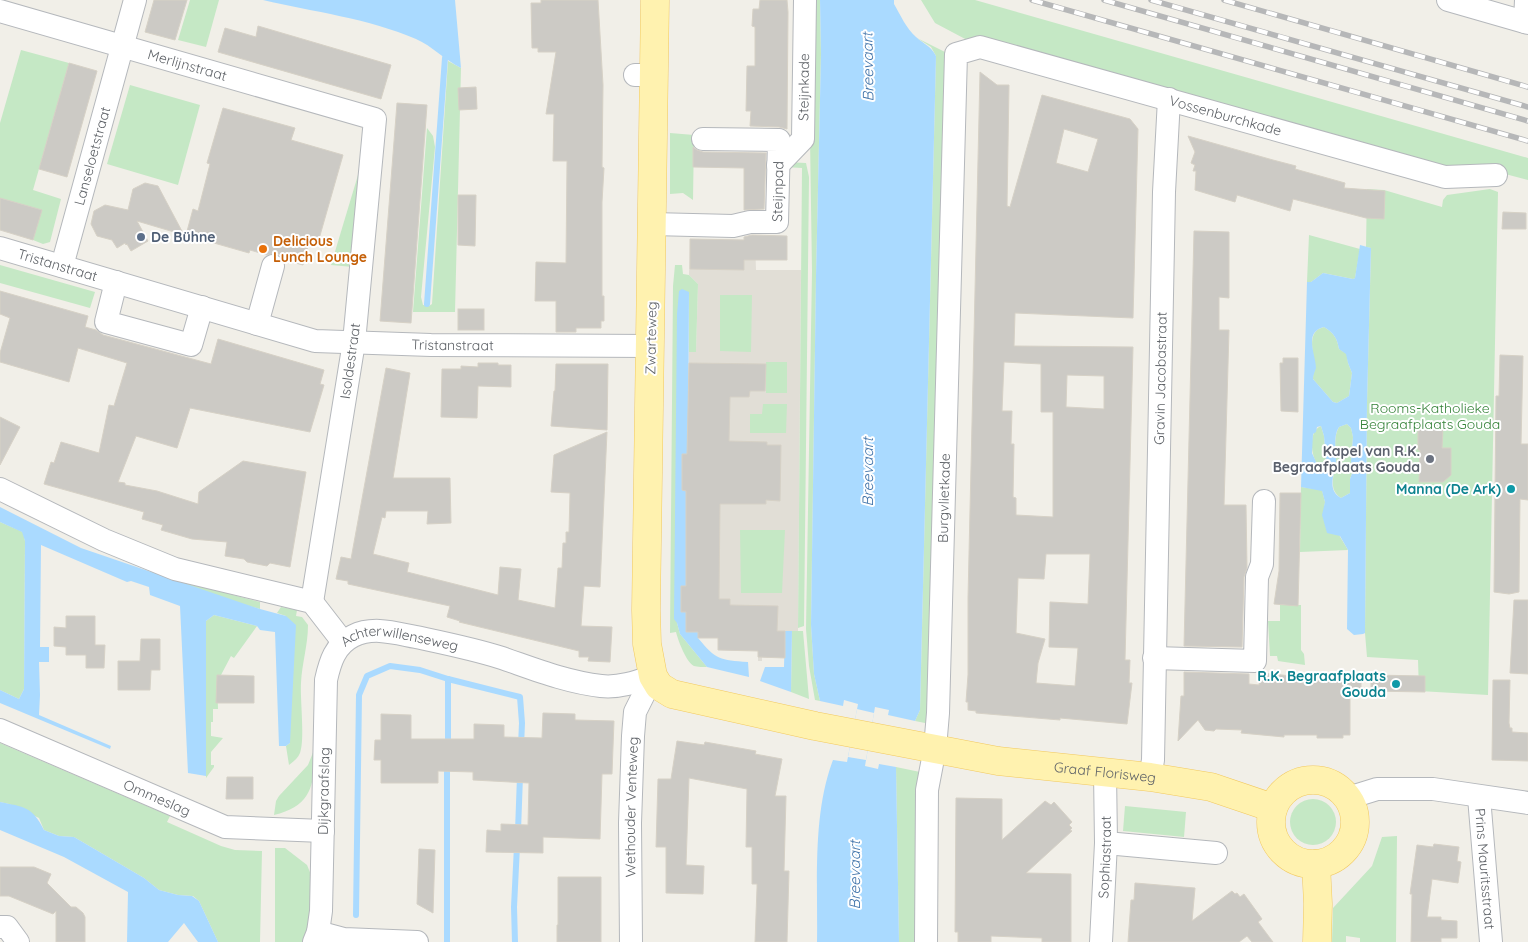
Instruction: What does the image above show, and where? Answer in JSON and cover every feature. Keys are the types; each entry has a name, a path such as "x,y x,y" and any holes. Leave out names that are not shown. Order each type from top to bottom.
{"main road":[{"name":"Zwarteweg","path":"653,676 647,644 641,346 652,224 644,75 655,0"},
{"name":"Graaf Florisweg","path":"653,676 659,686 672,694 861,735 998,761 1150,777 1211,787 1273,808"},
{"path":"1307,780 1316,780 1334,785 1348,798 1352,804 1355,819 1354,833 1347,847 1337,857 1323,863 1308,864 1292,858 1279,848 1272,833 1273,808 1277,800 1290,786 1307,780"},
{"path":"1316,864 1317,942"}],"street":[{"name":"Lanseloetstraat","path":"62,266 124,46 135,0"},
{"name":"Steijnkade","path":"778,165 803,139 805,0"},
{"path":"1448,0 1526,15"},
{"name":"Merlijnstraat","path":"0,11 375,119"},
{"name":"Vossenburchkade","path":"956,54 980,47 1445,177 1496,175"},
{"name":"Burgvlietkade","path":"926,942 927,790 938,713 940,658 956,54"},
{"name":"Gravin Jacobastraat","path":"1150,777 1153,760 1164,192 1169,99"},
{"name":"Isoldestraat","path":"312,602 354,342 375,119"},
{"name":"Steijnpad","path":"652,224 733,226 750,222 777,222 778,140 703,139"},
{"name":"Tristanstraat","path":"0,248 315,341 440,345 641,346"},
{"path":"257,324 273,266"},
{"name":"Tristanstraat","path":"116,282 106,322 191,345 202,307"},
{"path":"0,490 104,540 175,569 312,602"},
{"path":"1154,658 1255,661 1257,577 1262,564 1264,501"},
{"name":"Achterwillenseweg","path":"312,602 343,642 367,631 394,632 499,657 532,670 601,686 618,686 634,683 653,676"},
{"name":"Dijkgraafslag","path":"316,937 321,911 326,680 333,656 343,642"},
{"name":"Wethouder Venteweg","path":"631,942 630,823 633,736 635,712 653,676"},
{"name":"Ommeslag","path":"0,730 224,827 323,831"},
{"name":"Sophiastraat","path":"1101,942 1106,843 1105,772"},
{"path":"1348,798 1377,789 1433,789 1528,803"},
{"name":"Prins Mauritsstraat","path":"1479,797 1491,942"},
{"path":"1106,843 1216,853"},
{"path":"0,926 6,927 18,942"},
{"path":"316,937 344,940 418,942"}],"shaded area":[{"path":"690,239 755,240 756,270 801,270 798,631 785,631 785,658 762,657 762,661 758,661 758,648 749,647 748,651 718,650 718,638 698,638 686,633 686,613 681,612 681,586 686,586 687,491 682,490 682,454 687,454 689,352 696,352 698,284 689,275"}],"green space":[{"path":"190,0 219,0 206,47 178,40"},
{"path":"815,0 820,0 821,54 811,625 814,674 820,701 815,700 809,666 806,629 812,271 810,138"},
{"path":"921,0 975,0 1528,158 1528,180 1479,167 1450,172 969,41 935,23"},
{"path":"917,38 945,52 948,56 930,724 915,721 920,710 936,56 931,47"},
{"path":"21,50 69,63 33,190 61,199 50,242 43,244 33,240 41,210 0,198 0,123"},
{"path":"448,61 461,68 455,312 413,312 427,128 433,136 435,147 421,297 423,305 429,306 432,304"},
{"path":"130,85 200,105 178,185 107,164"},
{"path":"670,133 694,135 693,200 683,193 670,194"},
{"path":"786,162 806,163 809,177 804,626 798,628 802,168 785,167"},
{"path":"361,165 353,267 331,265"},
{"name":"Rooms-Katholieke Begraafplaats Gouda","path":"1367,189 1384,190 1442,207 1443,200 1447,195 1490,189 1498,192 1488,695 1419,691 1418,660 1367,657 1365,633 1367,403 1371,248 1366,247"},
{"path":"1309,235 1360,249 1355,278 1323,273 1311,282 1307,282"},
{"path":"0,265 95,292 90,308 0,283"},
{"path":"675,265 682,265 683,274 689,275 698,284 696,352 689,352 689,293 680,292 677,623 680,634 707,667 691,664 683,651 676,632 670,633 673,286"},
{"path":"720,295 752,295 751,352 720,351"},
{"path":"1324,327 1335,336 1339,349 1347,354 1352,373 1349,396 1337,403 1333,402 1313,379 1313,336 1315,332"},
{"path":"766,362 787,362 787,393 766,393"},
{"path":"763,404 787,404 786,433 750,433 750,414 762,414"},
{"path":"1347,424 1351,428 1353,437 1351,461 1353,471 1350,479 1350,493 1341,498 1333,486 1336,462 1335,439 1339,427"},
{"path":"1321,426 1326,459 1324,462 1317,464 1313,455 1312,438"},
{"path":"1301,487 1322,490 1325,502 1324,510 1348,550 1300,552"},
{"path":"0,522 23,532 25,541 24,689 19,699 0,690"},
{"path":"740,530 785,530 782,593 741,593"},
{"path":"155,570 260,602 260,609 151,573"},
{"path":"1280,605 1301,605 1301,650 1304,654 1305,665 1278,661 1277,656 1270,656 1268,621 1280,621"},
{"path":"281,607 297,610 296,616 302,617 308,625 301,683 301,747 298,756 289,765 286,746 290,743 286,616 277,613"},
{"path":"214,615 257,626 234,658 231,656 221,675 217,675 218,709 213,709 211,736 223,738 211,752 211,765 214,765 214,767 206,778 206,621"},
{"path":"792,631 803,631 809,699 791,692"},
{"path":"0,743 170,816 167,822 221,846 235,850 262,851 260,942 218,942 199,901 193,896 178,895 159,890 144,878 74,837 59,836 44,830 39,818 9,804 0,802"},
{"path":"314,750 314,773 309,792 296,806 274,815 276,801 279,796 308,765"},
{"path":"896,767 920,772 920,942 899,942"},
{"path":"1313,799 1326,803 1332,809 1336,822 1332,835 1326,841 1313,845 1300,841 1294,835 1290,822 1294,809 1300,803"},
{"path":"1125,806 1186,812 1184,837 1123,831"},
{"path":"1397,836 1396,942 1360,942 1360,938 1346,936 1346,942 1332,942 1333,908 1372,866 1382,837"},
{"path":"275,848 285,848 307,865 314,882 308,934 303,942 275,942"}],"water":[{"path":"263,0 455,0 461,68 422,42 397,32 360,21"},
{"name":"Breevaart","path":"820,0 894,0 894,4 909,30 929,47 936,56 920,710 915,721 888,715 889,710 875,707 865,766 878,769 879,764 896,767 899,942 817,942 817,873 822,803 826,781 833,760 847,762 858,704 844,700 843,706 820,701 814,674 811,625 821,54"},
{"path":"1360,245 1371,248 1367,403 1365,633 1354,635 1347,629 1348,550 1340,536 1327,533 1322,515 1325,502 1322,491 1301,487 1307,282 1311,282 1323,273 1355,278","holes":["1324,327 1333,334 1339,349 1346,354 1352,373 1349,396 1337,403 1333,402 1313,379 1316,368 1312,339 1314,334","1347,424 1351,428 1353,437 1351,461 1353,471 1350,479 1350,493 1341,498 1336,495 1333,486 1336,462 1335,439 1339,427","1321,426 1324,436 1326,459 1324,462 1317,464 1312,453 1313,434 1316,432 1317,427"]},
{"path":"682,289 689,292 688,454 682,454 682,490 687,491 686,586 681,586 681,612 686,612 686,632 698,632 698,638 709,651 719,658 748,662 749,677 707,667 680,634 674,619 677,314 679,291"},
{"path":"0,507 81,548 260,609 286,616 296,625 290,743 286,746 279,746 275,632 260,630 257,626 214,615 206,621 206,776 188,773 180,606 150,595 149,587 131,581 127,582 41,545 40,647 49,647 49,662 39,662 39,715 111,746 110,749 0,703 0,690 19,699 24,689 25,541 22,532 0,522"},
{"path":"785,631 792,631 791,692 760,681 765,667 784,667"},
{"path":"0,802 27,809 40,822 44,830 59,836 74,837 144,878 159,890 178,895 192,896 199,901 218,942 198,942 184,923 168,942 127,942 128,892 64,857 0,830"}],"pier":[{"path":"857,709 874,713 866,760 848,757"}],"building":[{"path":"154,0 187,0 175,40 145,32"},
{"path":"541,0 598,0 603,85 602,296 604,296 604,321 601,321 601,328 576,328 576,332 556,332 556,301 535,301 536,262 566,263 567,161 553,161 554,114 546,114 556,52 538,52 538,48 532,48 531,3 541,3"},
{"path":"760,0 787,0 787,129 750,126 751,111 746,111 747,66 755,66 755,27 752,26 753,9 759,9"},
{"path":"258,26 391,65 381,99 218,52 225,28 256,37"},
{"path":"69,63 97,71 67,177 39,169"},
{"path":"980,72 997,85 1009,85 1007,206 1010,207 1042,95 1130,119 1138,129 1133,318 1015,313 1014,346 1133,347 1125,660 1130,660 1129,683 1132,683 1127,724 976,713 976,711 968,710 968,702 966,702","holes":["1064,129 1098,139 1088,172 1056,163","1004,362 1041,364 1041,412 1053,412 1053,517 1016,515 1016,498 1013,497 1014,444 1011,444 1012,411 1002,411","1067,375 1104,376 1104,409 1066,407","1046,554 1090,554 1088,604 1050,602 1049,647 1078,648 1075,686 1036,683 1038,663 1045,639 1016,633 1018,578 1044,579"]},
{"path":"476,87 477,109 459,110 458,88"},
{"path":"397,103 427,105 411,323 380,321"},
{"path":"223,108 295,128 291,140 343,155 317,246 309,243 303,265 284,260 282,256 276,253 267,255 250,250 249,253 186,235 193,209 198,211 210,164 207,163"},
{"path":"1188,136 1296,166 1295,169 1345,183 1344,188 1385,191 1384,219 1366,218 1293,199 1290,211 1237,195 1235,202 1195,190 1196,171 1193,171 1195,165 1191,163 1195,152"},
{"path":"693,147 703,152 766,153 764,209 744,210 744,168 693,167"},
{"path":"145,183 158,186 184,235 137,221 148,241 131,251 125,243 117,248 112,240 97,236 91,224 94,211 105,205 128,210 133,189"},
{"path":"458,195 476,195 475,246 458,245"},
{"path":"0,198 42,210 33,240 0,230"},
{"path":"1503,212 1526,213 1526,229 1502,229"},
{"path":"1194,231 1229,232 1229,298 1219,297 1219,330 1229,330 1224,505 1246,505 1247,568 1244,577 1242,647 1184,646"},
{"path":"752,235 787,236 787,260 744,260 744,270 690,269 690,239 744,240 744,237"},
{"path":"0,291 88,316 85,327 96,330 103,335 211,364 218,339 324,370 320,384 324,385 310,432 190,408 177,448 136,436 118,482 157,491 198,504 199,492 243,461 306,472 290,567 270,563 267,566 225,556 227,542 192,539 161,530 163,525 142,519 144,512 44,484 51,462 54,463 61,442 99,453 109,405 114,406 127,363 78,348 69,382 0,362 0,353 10,318 0,314"},
{"path":"458,309 484,309 484,330 458,330"},
{"name":"Manna (De Ark)","path":"1500,355 1523,356 1521,444 1528,444 1528,500 1520,499 1519,592 1509,594 1494,592 1496,396 1499,396"},
{"path":"1283,358 1298,358 1298,412 1281,411 1280,363 1283,363"},
{"path":"478,363 511,365 511,387 478,386 477,418 441,417 442,369 461,369 461,366 478,367"},
{"path":"689,363 766,364 765,391 750,391 749,397 730,397 729,441 767,442 767,445 781,445 780,501 766,500 766,504 720,504 719,599 730,599 730,605 778,606 777,631 785,631 785,658 758,657 758,651 718,650 718,638 698,638 698,632 686,632 686,612 681,612 681,586 686,586 686,491 682,490 682,454 687,454"},
{"path":"556,364 608,364 607,430 551,426"},
{"path":"386,368 410,373 393,478 450,478 451,523 427,524 428,511 386,511 385,518 382,517 373,554 409,563 407,572 498,595 500,567 521,569 518,600 555,608 558,568 562,568 563,543 566,543 566,532 569,532 570,493 551,492 554,455 607,432 600,587 584,586 581,626 612,627 610,662 588,661 589,657 579,657 579,651 459,622 447,617 450,606 348,584 348,581 336,579 341,557 351,559"},
{"path":"0,417 20,427 0,465"},
{"name":"Kapel van R.K. Begraafplaats Gouda","path":"1418,427 1443,427 1442,448 1451,448 1451,475 1443,482 1419,482 1420,450 1418,450"},
{"path":"1280,493 1301,493 1298,606 1274,604 1279,571"},
{"path":"1514,600 1528,600 1528,674 1510,673"},
{"path":"66,616 95,616 95,645 105,645 104,668 86,668 86,655 66,655 66,647 54,646 54,627 66,628"},
{"path":"141,639 160,639 160,670 151,670 150,690 118,690 118,661 140,661"},
{"path":"1184,672 1249,674 1249,684 1259,685 1261,673 1323,679 1323,674 1361,675 1361,695 1350,694 1350,735 1343,735 1343,738 1317,738 1317,735 1284,735 1284,737 1241,733 1242,730 1205,730 1198,720 1178,741 1181,696 1184,696"},
{"path":"217,675 254,676 254,703 216,703"},
{"name":"R.K. Begraafplaats Gouda","path":"1371,675 1425,676 1425,692 1371,691"},
{"path":"1493,680 1510,680 1510,728 1512,728 1512,732 1528,733 1528,761 1492,760"},
{"path":"543,713 575,714 575,720 614,721 612,774 602,774 600,839 543,837 543,853 486,852 487,830 501,831 501,824 528,825 529,783 473,780 473,772 438,771 438,783 381,783 381,760 374,760 375,740 381,740 381,714 411,715 411,739 474,739 474,724 504,725 504,737 542,738"},
{"path":"677,741 704,745 705,742 756,751 755,754 782,759 775,796 786,796 784,871 789,871 787,942 755,942 757,884 752,884 752,847 746,847 747,789 689,778 686,865 704,866 703,894 666,893 666,847 656,847 658,779 671,779"},
{"path":"227,777 253,777 253,799 226,799"},
{"path":"956,798 1002,799 1002,840 1045,801 1051,805 1054,802 1072,822 1069,825 1072,831 1026,873 1071,874 1071,942 1042,942 1042,938 991,936 991,942 958,942 958,932 955,932"},
{"path":"1434,844 1459,847 1457,861 1461,862 1458,883 1432,879 1427,917 1441,917 1441,920 1457,921 1457,938 1441,938 1441,942 1411,942 1412,894 1410,894 1417,845 1433,847"},
{"path":"419,849 435,850 433,913 417,904"},
{"path":"0,867 34,867 51,874 47,883 71,907 76,907 85,917 85,942 56,942 56,911 53,914 9,896 0,896"},
{"path":"558,877 601,877 601,942 557,942"},
{"path":"1135,883 1195,888 1192,921 1232,891 1240,897 1244,894 1262,919 1258,922 1273,942 1252,942 1247,936 1239,942 1128,942 1131,900 1134,900"}],"waterway":[{"path":"427,304 445,58"},
{"path":"356,915 359,695 367,676 390,666 420,670 520,697 521,746"},
{"path":"448,679 448,746"},
{"path":"447,763 447,942"},
{"path":"518,831 520,776"},
{"path":"515,942 514,907 517,846"}],"railway":[{"path":"1032,0 1528,141"},
{"path":"1104,0 1528,121"},
{"path":"1151,0 1528,107"},
{"path":"1224,0 1528,87"}],"place":[{"name":"De Bühne","path":"141,237"},
{"name":"Delicious Lunch Lounge","path":"263,249"},
{"name":"Kapel van R.K. Begraafplaats Gouda","path":"1430,459"},
{"name":"Manna (De Ark)","path":"1511,489"},
{"name":"R.K. Begraafplaats Gouda","path":"1396,684"}]}
